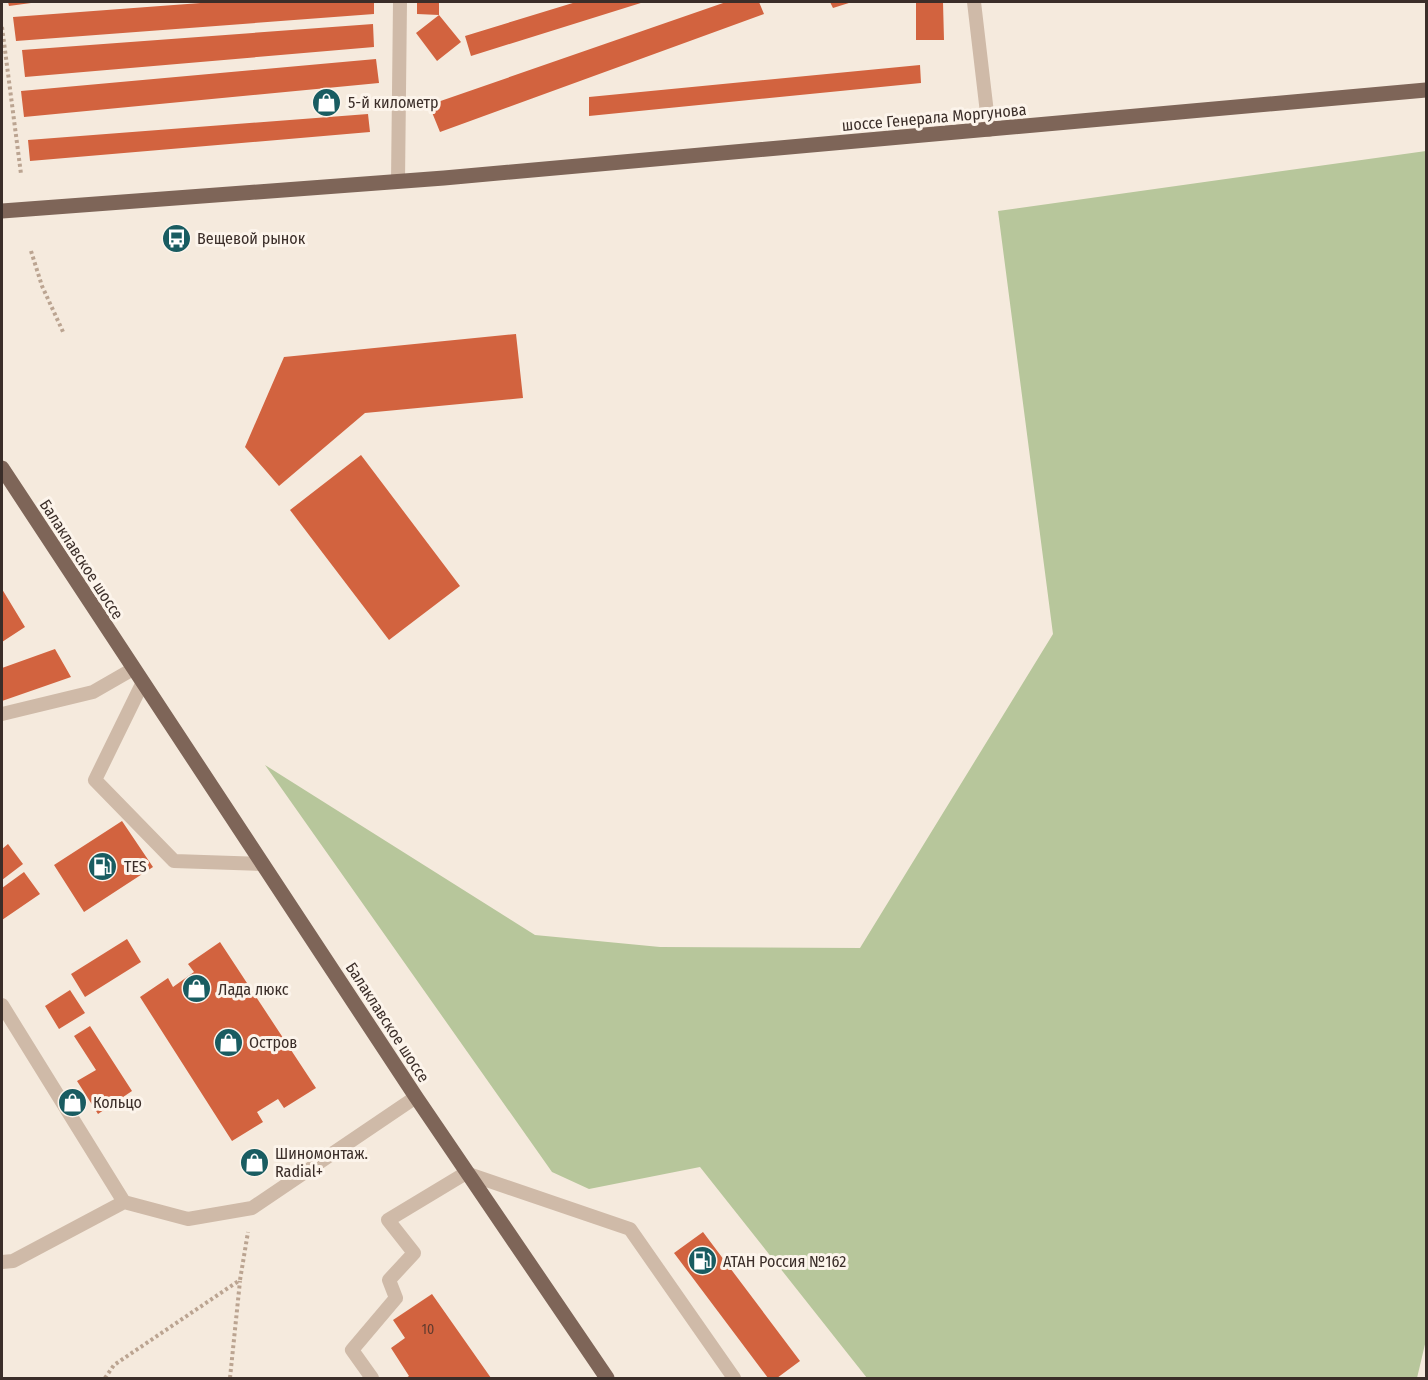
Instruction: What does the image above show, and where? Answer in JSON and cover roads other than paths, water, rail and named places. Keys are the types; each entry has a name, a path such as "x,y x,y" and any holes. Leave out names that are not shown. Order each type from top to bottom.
{"main road":[{"name":"шоссе Генерала Моргунова","path":"2,211 398,182 1426,90"},
{"name":"Балаклавское шоссе","path":"2,468 142,684 264,864 466,1173 607,1378"}],"lane":[{"path":"398,182 400,2"},
{"path":"975,2 988,130"},
{"path":"2,714 93,692 133,669"},
{"path":"142,684 95,780 174,861 264,864"},
{"path":"2,1005 124,1202"},
{"path":"2,1262 13,1261 124,1202 188,1219 252,1208 416,1097"},
{"path":"372,1378 352,1350 396,1298 390,1280 414,1253 388,1220 466,1173 630,1229 734,1378"}],"place":[{"name":"5-й километр","path":"327,102"},
{"name":"Вещевой рынок","path":"176,238"},
{"name":"TES","path":"103,866"},
{"name":"Лада люкс","path":"197,989"},
{"name":"Остров","path":"228,1042"},
{"name":"Кольцо","path":"72,1102"},
{"name":"Шиномонтаж. Radial+","path":"254,1162"},
{"name":"АТАН Россия №162","path":"702,1261"}]}
